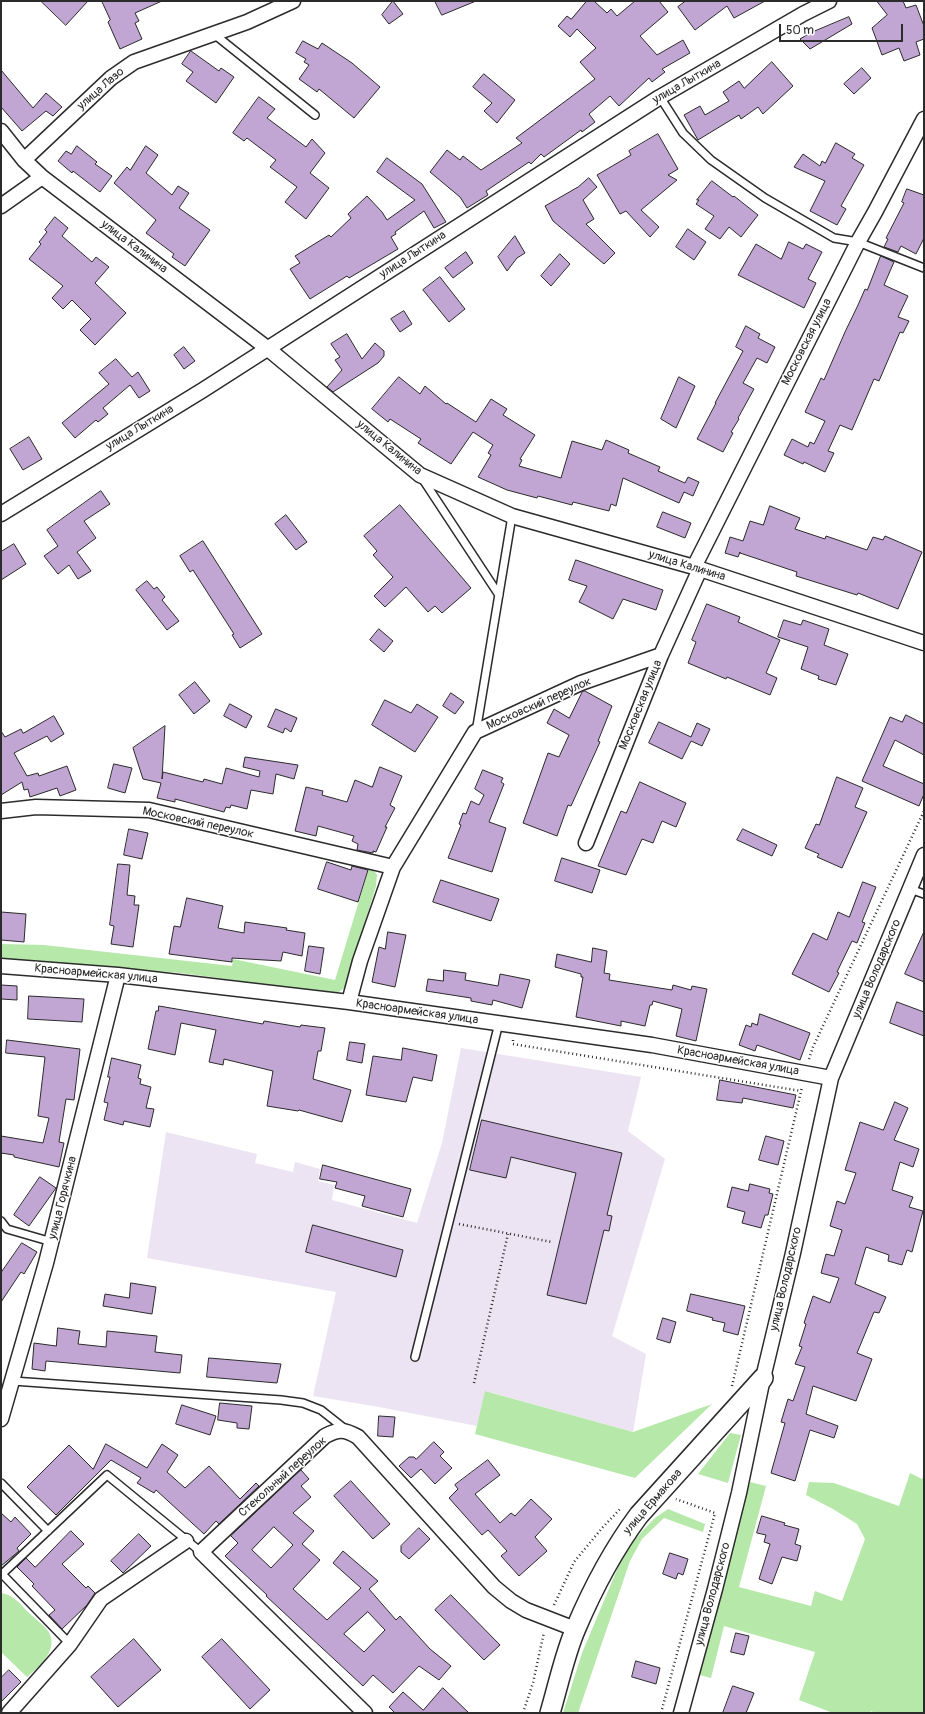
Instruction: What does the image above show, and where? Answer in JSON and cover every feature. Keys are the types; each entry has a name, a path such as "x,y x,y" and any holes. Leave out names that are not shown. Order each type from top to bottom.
{"street":[{"name":"улица Лазо","path":"24,160 111,78 134,62 247,22 293,1"},
{"name":"улица Лыткина","path":"1,514 204,390 267,348 660,97 803,14 829,1"},
{"name":"Московская улица","path":"586,843 697,568 858,242 924,119"},
{"name":"улица Калинина","path":"1,132 24,160 42,177 267,348 420,475 512,516 697,568 924,643"},
{"path":"1,206 42,177"},
{"name":"Московский переулок","path":"349,1002 360,961 393,867 476,732 582,683 661,655"},
{"name":"Московский переулок","path":"1,811 36,807 149,810 393,867"},
{"name":"улица Володарского","path":"681,1713 715,1589 739,1493 763,1378 793,1253 831,1078 924,855"},
{"name":"Красноармейская улица","path":"1,966 118,975 349,1002 652,1045 831,1078"},
{"name":"улица Горячкина","path":"1,1419 52,1242 118,975"},
{"name":"улица Ермакова","path":"550,1713 575,1629 605,1567 620,1540 659,1493 763,1378"},
{"path":"347,1430 358,1437 494,1587 511,1601 526,1610 575,1629"},
{"name":"Стекольный переулок","path":"201,1552 325,1436 335,1431 347,1430"},
{"path":"9,1713 70,1644 101,1599 186,1541"},
{"path":"201,1552 365,1713"}],"lane":[{"path":"214,34 315,115"},
{"path":"660,97 683,133 711,160 765,198 834,238 858,242 924,268"},
{"path":"420,475 499,595"},
{"path":"476,732 512,516"},
{"path":"910,889 924,894"},
{"path":"415,1357 499,1023"},
{"path":"1,1221 7,1229 52,1242"},
{"path":"13,1381 281,1400 303,1403 321,1410 347,1430"},
{"path":"70,1644 2,1575 107,1475 201,1552"},
{"path":"1,1483 48,1531"}],"path":[{"path":"516,1026 513,1044 801,1091"},
{"path":"449,1222 552,1242"},
{"path":"474,1383 508,1234"},
{"path":"659,1493 715,1513 661,1713"}],"shaded area":[{"path":"461,1048 641,1077 628,1131 665,1159 612,1336 646,1354 633,1432 486,1391 477,1426 313,1396 336,1292 147,1258 166,1132 257,1154 255,1163 293,1172 295,1162 320,1169 318,1181 334,1185 332,1200 417,1223 442,1143"}],"green space":[{"path":"369,868 373,869 377,875 376,886 346,987 336,994 181,973 1,959 1,944 44,945 232,966 233,959 335,980"},
{"path":"485,1391 633,1432 712,1404 635,1478 475,1434"},
{"path":"730,1433 741,1435 728,1483 698,1474"},
{"path":"910,1473 922,1479 924,1475 924,1713 875,1713 871,1711 870,1713 833,1713 799,1700 815,1652 724,1626 711,1678 700,1675 750,1482 766,1486 739,1587 811,1606 815,1591 842,1601 865,1539 857,1524 806,1495 809,1482 834,1483 899,1506"},
{"path":"668,1509 705,1524 703,1532 664,1518 642,1539 630,1561 578,1713 563,1713 582,1653 624,1553 655,1518"},
{"path":"1,1593 6,1594 16,1600 46,1628 51,1638 50,1651 42,1663 27,1677 2,1653 1,1654"}],"building":[{"path":"41,1 88,1 66,25"},
{"path":"102,1 162,1 135,13 139,21 135,23 142,39 120,49 108,22 110,20"},
{"path":"393,1 403,14 389,24 382,15"},
{"path":"435,1 476,1 442,15"},
{"path":"587,1 594,1 607,13 611,9 617,16 635,1 659,1 668,12 640,36 657,55 683,40 690,53 662,69 665,72 652,82 649,78 619,106 610,96 589,114 595,122 582,132 581,130 544,157 541,154 531,164 529,162 486,191 488,195 467,208 460,197 430,172 447,150 460,160 463,156 481,170 522,143 516,138 595,79 580,62 596,48 577,29 570,37 558,26 567,16 571,19"},
{"path":"686,1 765,1 734,18 727,6 695,30 678,7"},
{"path":"877,1 903,1 906,8 916,5 924,26 924,39 916,42 920,55 904,61 899,48 882,55 872,28 887,15"},
{"path":"849,17 852,24 810,49 800,39 810,33"},
{"path":"303,41 318,49 322,43 352,63 380,87 354,118 319,89 317,92 299,79 309,65 304,62 306,59 296,53"},
{"path":"191,51 219,71 221,68 234,77 216,103 186,81 193,72 182,64"},
{"path":"772,62 793,86 763,114 758,107 741,119 739,115 698,140 684,115 700,106 705,115 729,101 723,92 739,81 744,88"},
{"path":"862,68 871,78 854,94 844,84"},
{"path":"1,70 33,108 46,93 62,107 53,116 46,111 22,131 1,107"},
{"path":"484,74 515,100 497,123 484,111 492,103 473,87"},
{"path":"259,97 275,109 267,118 306,147 312,139 325,153 310,173 329,188 306,219 285,202 297,187 270,167 276,160 247,138 244,141 233,133"},
{"path":"658,134 678,169 668,175 677,180 641,210 659,227 650,237 626,211 620,214 597,175 631,155 629,151"},
{"path":"836,143 855,154 852,158 864,165 841,206 846,209 837,225 810,211 825,181 794,167 803,154 820,166 822,161 825,163"},
{"path":"77,146 97,162 95,164 112,176 100,192 73,171 72,173 58,161 66,151 71,154"},
{"path":"146,146 158,155 146,173 172,195 178,186 189,193 179,208 210,230 185,266 172,257 174,254 146,233 156,220 114,183 127,167 130,170"},
{"path":"387,158 422,184 446,222 434,228 424,211 395,232 396,234 391,237 398,249 349,278 347,276 310,299 290,269 300,263 295,256 329,235 331,237 351,218 348,214 367,196 382,212 387,220 415,200 377,172"},
{"path":"589,178 597,187 583,200 594,219 586,224 615,253 604,264 553,221 545,206 578,187"},
{"path":"712,181 758,215 741,237 729,227 720,239 705,229 714,216 696,204 699,200 697,200"},
{"path":"907,189 924,195 924,238 916,254 901,246 898,252 884,247 888,239 886,238 904,203 902,202"},
{"path":"55,217 68,228 62,236 92,262 96,257 109,267 95,283 126,313 95,345 80,330 91,319 72,300 63,309 52,298 63,286 29,259 41,244 39,242 47,232 45,230"},
{"path":"688,229 706,242 694,260 676,247"},
{"path":"515,236 525,253 517,258 507,271 498,257"},
{"path":"789,242 803,249 806,244 822,252 808,279 816,283 804,308 738,275 756,244 781,259"},
{"path":"466,252 473,263 453,278 445,268"},
{"path":"560,254 570,264 551,286 541,276"},
{"path":"881,256 894,262 884,285 908,296 898,317 909,321 903,333 900,332 879,381 874,379 852,430 840,425 828,451 834,453 825,472 784,455 792,439 808,447 810,442 814,444 825,421 805,412 821,378 824,380 865,289 867,290"},
{"path":"440,277 465,309 449,322 423,290"},
{"path":"404,311 412,324 400,332 391,319"},
{"path":"746,326 760,334 758,338 775,347 767,363 757,358 743,383 754,389 731,432 733,433 723,452 697,439 743,351 736,347"},
{"path":"347,334 362,359 375,343 384,351 384,356 378,363 333,392 327,387 342,370 335,360 340,357 331,344"},
{"path":"184,347 195,361 184,369 174,355"},
{"path":"116,359 132,377 138,372 150,391 139,398 130,385 103,408 108,414 98,422 96,420 75,438 62,423 109,384 99,373"},
{"path":"399,377 420,394 425,386 446,404 447,403 476,422 491,399 507,409 503,415 535,435 520,459 522,460 519,466 561,478 572,441 602,450 606,440 629,450 628,453 660,467 658,471 685,483 688,477 699,482 693,496 684,492 679,503 623,478 616,506 611,504 609,511 573,502 572,505 538,496 537,498 507,490 478,477 491,455 488,453 493,445 473,432 451,464 418,443 421,439 390,419 388,422 372,409"},
{"path":"679,377 695,386 676,428 661,419"},
{"path":"29,437 42,459 23,470 10,449"},
{"path":"101,491 110,504 84,521 96,538 77,552 91,571 78,579 69,565 58,574 44,556 58,546 47,530"},
{"path":"400,505 471,588 442,613 435,606 428,612 406,587 385,607 374,596 393,577 373,555 377,551 364,536"},
{"path":"770,506 800,518 795,529 825,539 826,536 867,550 873,537 883,540 885,536 922,552 898,609 858,593 857,595 796,576 797,572 740,552 738,557 725,553 730,537 743,541 750,521 763,525"},
{"path":"663,512 691,523 685,538 657,527"},
{"path":"286,515 307,542 296,550 275,524"},
{"path":"203,541 262,634 240,648 232,635 234,634 193,570 190,572 180,556"},
{"path":"14,544 26,564 1,580 1,552"},
{"path":"576,560 663,590 656,610 623,599 613,619 579,602 587,586 569,580"},
{"path":"147,581 154,589 157,587 165,597 162,600 179,621 167,630 136,590"},
{"path":"707,604 740,617 738,622 780,640 766,673 777,678 770,695 688,663 696,642 692,640"},
{"path":"784,620 801,625 803,620 829,629 824,645 848,654 836,685 818,679 819,676 801,669 808,647 778,637"},
{"path":"379,629 393,641 384,652 370,640"},
{"path":"195,682 210,701 194,714 179,695"},
{"path":"583,691 612,706 598,741 600,742 571,806 568,805 557,836 523,823 548,753 559,757 569,735 547,723 554,709 569,718"},
{"path":"451,693 464,702 455,714 443,706"},
{"path":"385,700 411,713 417,704 438,717 415,752 372,725"},
{"path":"230,704 252,716 246,728 224,716"},
{"path":"276,709 297,718 291,732 285,728 283,733 268,727"},
{"path":"906,715 924,724 924,755 895,740 883,766 924,784 924,794 919,806 862,781 890,717 902,722"},
{"path":"54,716 64,734 51,742 47,736 14,753 27,776 38,773 39,776 67,766 76,790 60,796 57,788 30,797 28,789 24,790 22,782 1,795 1,731 5,737 21,729 23,733"},
{"path":"659,722 691,737 697,723 710,729 702,746 691,741 682,759 649,743"},
{"path":"165,726 162,779 163,772 203,782 204,779 222,784 226,768 259,777 260,771 243,767 245,757 298,765 294,779 276,774 273,794 251,790 247,809 231,805 230,808 226,807 224,812 175,799 175,802 157,798 161,783 143,779 133,748"},
{"path":"114,764 132,768 125,793 108,788"},
{"path":"380,767 402,776 390,805 395,808 385,827 387,827 376,852 373,851 373,853 357,850 358,844 352,841 354,836 318,826 316,836 295,831 306,787 323,791 322,795 347,802 355,780 372,787"},
{"path":"483,770 503,778 501,782 504,784 489,822 506,828 492,872 448,858 461,825 459,824 463,813 466,814 471,801 479,805 484,795 475,789"},
{"path":"837,777 863,788 855,807 867,812 842,868 817,857 819,854 805,848 816,824 819,825"},
{"path":"640,782 686,803 676,827 662,821 653,843 642,839 626,875 598,866 621,811 626,813"},
{"path":"129,829 148,833 142,859 124,855"},
{"path":"743,829 777,845 772,856 737,840"},
{"path":"562,858 600,870 592,893 555,881"},
{"path":"327,862 351,870 352,866 368,870 358,902 318,889"},
{"path":"118,864 130,865 127,895 135,896 134,905 139,905 133,947 111,944 114,926 110,925"},
{"path":"441,880 499,899 491,921 433,902"},
{"path":"863,882 876,887 862,922 865,923 857,943 852,941 837,972 839,973 829,992 792,974 813,933 827,940 838,912 849,917"},
{"path":"187,898 223,906 218,928 244,933 245,922 287,928 286,930 305,933 302,956 283,952 281,961 232,958 232,962 169,954 174,926 180,927"},
{"path":"1,912 26,914 24,942 1,940"},
{"path":"388,932 406,935 395,987 372,982 379,947 385,949"},
{"path":"924,932 924,982 905,974"},
{"path":"309,946 324,948 320,974 305,971"},
{"path":"593,948 607,951 604,973 610,974 609,980 672,990 673,985 691,990 692,986 707,989 696,1041 676,1036 682,1009 653,1001 652,1005 650,1005 645,1026 621,1021 621,1026 576,1017 583,977 581,977 581,974 555,967 557,954 591,962"},
{"path":"444,970 466,973 465,980 498,986 500,974 530,980 522,1008 493,1000 492,1005 471,1001 471,998 426,991 428,979 443,981"},
{"path":"1,985 17,986 17,1000 1,999"},
{"path":"29,996 84,999 82,1022 28,1019"},
{"path":"897,1002 924,1012 924,1036 890,1023"},
{"path":"159,1006 263,1024 264,1021 300,1027 301,1025 325,1028 321,1051 318,1051 313,1079 351,1090 342,1122 299,1110 267,1106 273,1071 224,1059 223,1065 209,1062 216,1030 181,1023 175,1055 148,1049 156,1011 158,1011"},
{"path":"760,1014 810,1033 800,1060 757,1045 755,1051 739,1045 746,1025 751,1027 752,1023 757,1025"},
{"path":"7,1040 80,1049 74,1100 66,1099 59,1142 64,1143 59,1167 1,1153 1,1136 43,1143 49,1118 38,1116 45,1057 6,1053"},
{"path":"350,1042 365,1044 362,1063 347,1060"},
{"path":"403,1048 437,1055 432,1081 413,1077 406,1102 366,1095 373,1056 401,1060"},
{"path":"112,1058 141,1065 138,1078 141,1079 140,1084 151,1087 146,1108 154,1109 150,1127 124,1121 123,1125 104,1120 108,1103 104,1102 110,1077 108,1077"},
{"path":"720,1080 796,1095 793,1108 743,1098 742,1103 717,1100"},
{"path":"895,1102 908,1108 894,1140 919,1149 913,1167 900,1162 892,1190 913,1197 909,1207 923,1211 912,1252 907,1250 902,1265 888,1261 889,1255 866,1247 855,1284 886,1297 879,1313 874,1312 857,1353 872,1359 856,1401 813,1386 806,1414 838,1426 834,1438 810,1430 795,1481 771,1473 785,1423 781,1422 788,1399 793,1401 805,1367 795,1364 802,1347 799,1346 806,1324 804,1323 813,1296 830,1303 839,1278 821,1273 826,1254 834,1256 842,1230 830,1226 837,1201 845,1204 856,1173 845,1170 860,1122 883,1130"},
{"path":"482,1120 622,1153 607,1215 612,1216 609,1231 604,1230 586,1304 547,1295 576,1173 511,1157 506,1178 470,1170"},
{"path":"766,1136 784,1141 778,1165 759,1160"},
{"path":"323,1165 411,1189 403,1217 362,1206 365,1196 335,1188 337,1182 320,1179"},
{"path":"40,1177 56,1188 29,1226 14,1215"},
{"path":"750,1184 770,1189 769,1193 773,1194 768,1215 765,1215 761,1228 742,1223 745,1212 727,1207 732,1187 748,1191"},
{"path":"313,1225 403,1250 396,1277 306,1252"},
{"path":"22,1243 37,1252 24,1274 21,1272 1,1302 1,1273"},
{"path":"131,1283 156,1287 152,1314 103,1306 105,1294 129,1298"},
{"path":"691,1294 745,1306 738,1335 723,1331 725,1323 687,1311"},
{"path":"663,1318 676,1322 670,1343 657,1339"},
{"path":"58,1328 80,1331 78,1344 106,1347 107,1331 157,1336 155,1352 182,1355 180,1373 46,1361 45,1371 32,1369 34,1343 56,1346"},
{"path":"209,1358 281,1364 277,1383 207,1377"},
{"path":"220,1403 252,1406 249,1429 237,1428 237,1423 218,1420"},
{"path":"182,1405 216,1416 210,1435 176,1424"},
{"path":"379,1416 395,1417 393,1437 378,1436"},
{"path":"434,1442 444,1452 440,1456 452,1468 435,1484 421,1469 411,1478 399,1466 409,1457 414,1457 416,1459"},
{"path":"106,1444 147,1468 162,1444 178,1455 167,1472 185,1488 209,1466 240,1499 256,1483 259,1486 219,1524 216,1521 204,1534 156,1490 154,1493 137,1483 141,1478 111,1460 56,1515 27,1487 69,1445 93,1469"},
{"path":"488,1460 500,1475 475,1494 500,1523 511,1513 515,1516 531,1499 552,1519 535,1537 547,1551 519,1576 501,1556 507,1551 488,1530 482,1535 449,1498 458,1489 455,1485"},
{"path":"301,1470 309,1479 301,1486 311,1497 293,1513 314,1531 302,1544 320,1560 293,1589 327,1620 361,1588 333,1563 343,1551 378,1581 369,1589 396,1620 400,1616 430,1649 451,1666 439,1680 419,1666 393,1693 373,1675 363,1686 225,1556 238,1543 231,1536","holes":["274,1527 293,1545 271,1568 252,1550","368,1612 385,1630 364,1652 344,1634"]},
{"path":"351,1481 390,1524 373,1539 334,1496"},
{"path":"1,1513 11,1522 15,1517 31,1534 17,1548 19,1551 1,1566"},
{"path":"762,1516 799,1529 795,1544 801,1546 797,1561 782,1557 772,1584 759,1579 770,1544 764,1542 766,1535 757,1533"},
{"path":"419,1528 430,1539 409,1559 401,1552 401,1546"},
{"path":"71,1531 84,1544 62,1564 86,1588 88,1586 95,1593 87,1605 62,1629 49,1615 55,1610 32,1586 34,1584 17,1567 26,1558 35,1567"},
{"path":"139,1534 151,1546 123,1573 111,1561"},
{"path":"670,1553 688,1559 683,1575 678,1573 676,1579 663,1574"},
{"path":"451,1595 500,1645 484,1660 435,1610"},
{"path":"736,1633 749,1636 744,1655 731,1652"},
{"path":"134,1639 161,1670 118,1707 91,1677"},
{"path":"222,1639 270,1690 250,1709 202,1657"},
{"path":"636,1661 660,1668 656,1684 632,1677"},
{"path":"9,1670 21,1682 1,1702 1,1678"},
{"path":"733,1686 754,1693 746,1713 723,1713"},
{"path":"443,1688 469,1713 395,1713 389,1707 403,1692 423,1710"}]}
